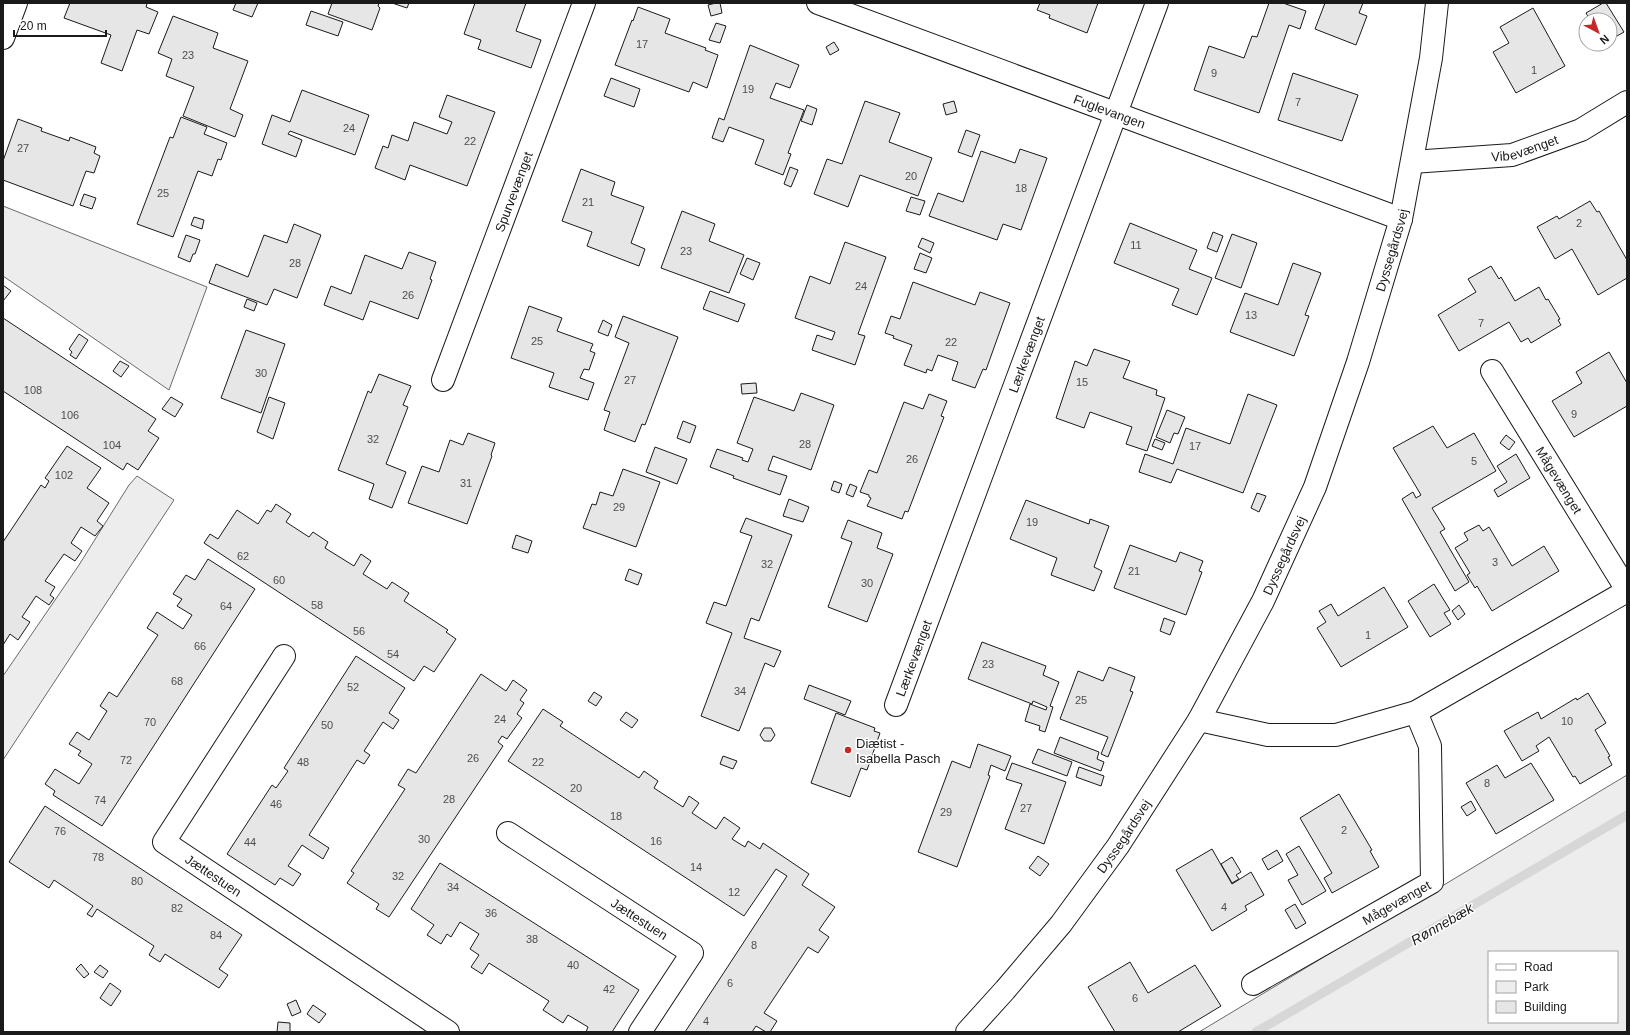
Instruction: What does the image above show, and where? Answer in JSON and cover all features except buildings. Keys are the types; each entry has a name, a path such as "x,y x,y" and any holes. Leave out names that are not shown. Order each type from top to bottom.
{"street":[{"path":"3,38 16,3"},
{"name":"Spurvevænget","path":"443,380 584,3"},
{"name":"Fuglevangen","path":"818,3 1401,219"},
{"name":"Lærkevænget","path":"896,705 1157,3"},
{"name":"Dyssegårdsvej","path":"967,1032 1005,990 1060,924 1118,846 1199,720 1263,601 1315,486 1358,362 1401,219 1431,58 1437,3"},
{"name":"Vibevænget","path":"1412,162 1512,155 1581,130 1627,102"},
{"name":"Mågevænget","path":"1199,720 1268,735 1336,734 1416,712 1627,590 1492,371"},
{"name":"Jættestuen","path":"284,656 164,842 448,1032"},
{"name":"Mågevænget","path":"1253,984 1432,882 1430,746 1416,712"},
{"name":"Jættestuen","path":"508,833 692,953 640,1032"}],"green space":[{"path":"3,206 207,287 169,390 3,276"},
{"path":"137,476 174,500 3,760 3,676 79,565 129,485"},
{"path":"1627,775 1627,1032 1199,1032"}],"waterway":[{"name":"Rønnebæk","path":"1256,1032 1627,815"}],"place":[{"name":"Diætist - Isabella Pasch","path":"848,750"}]}
